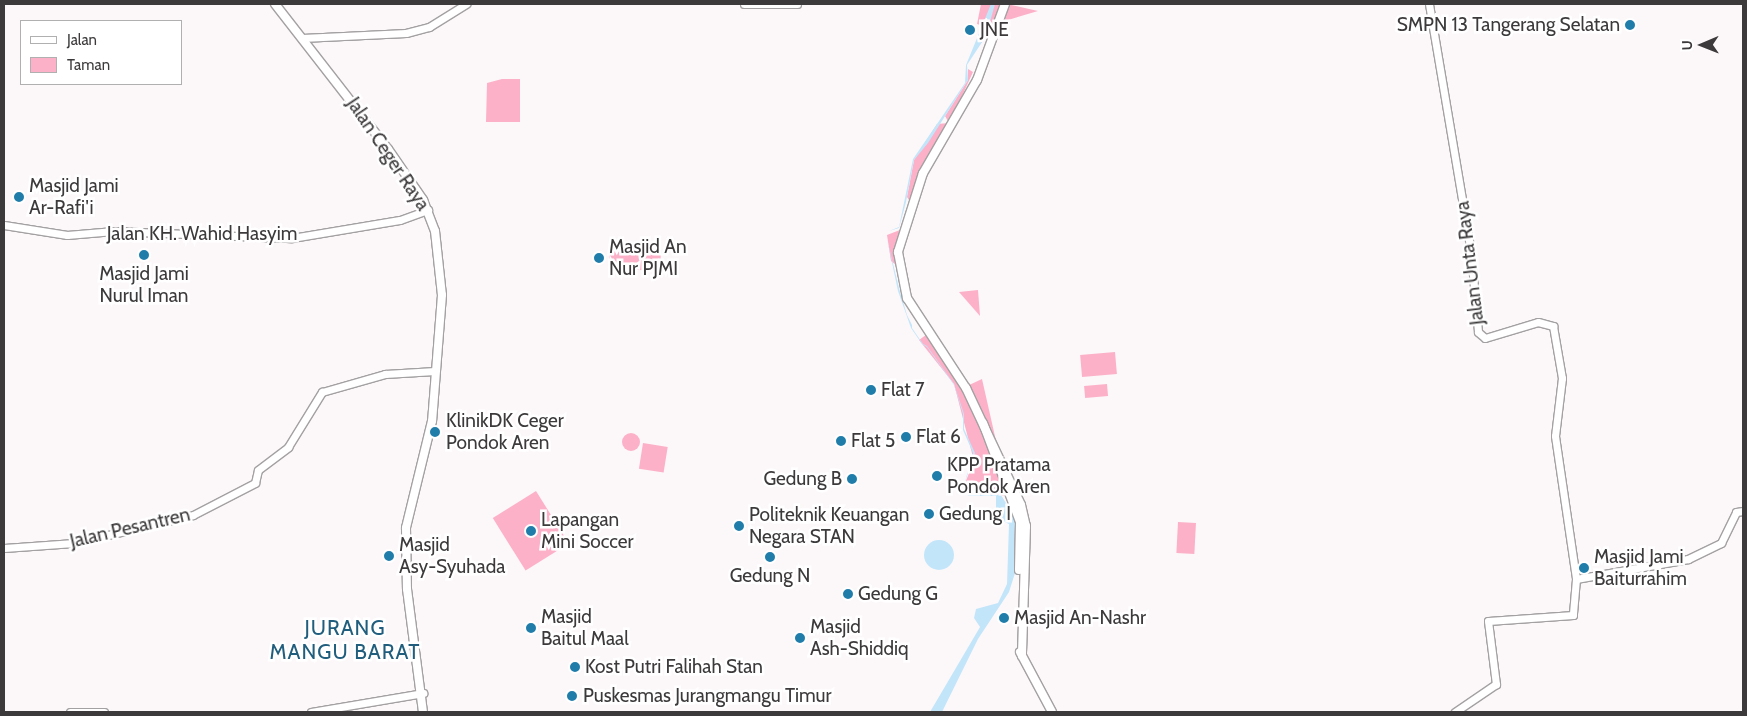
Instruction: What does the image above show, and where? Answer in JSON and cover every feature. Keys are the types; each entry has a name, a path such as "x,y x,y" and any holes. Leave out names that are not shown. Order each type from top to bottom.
{"main road":[{"name":"Jalan Ceger Raya","path":"275,4 358,108 428,210 442,295 430,438 406,528 408,594 423,693 423,712"},
{"path":"1005,4 977,80 922,172 898,252 907,298 941,345 983,422 1008,481 1020,522 1022,546 1015,642 1052,712"}],"street":[{"path":"302,38 406,34 429,27 466,4"},
{"path":"744,4 797,4"},
{"name":"Jalan Unta Raya","path":"1429,4 1471,253 1478,332 1485,338 1538,322 1553,326 1562,378 1555,436 1576,579 1573,615 1488,621 1496,684 1455,712"},
{"name":"Jalan KH. Wahid Hasyim","path":"4,225 60,235 114,231 292,238 400,220 428,210"},
{"name":"Jalan Pesantren","path":"4,548 74,543 193,515 255,483 258,470 288,447 322,392 385,374 436,371"},
{"path":"1576,579 1688,558 1721,543 1736,512 1743,511"},
{"path":"311,712 423,693"},
{"path":"70,712 104,712"}],"green space":[{"path":"981,4 1007,4 1038,11 998,23 971,55 990,28 977,24"},
{"path":"968,69 973,72 912,205 907,197 914,160 937,124 949,123 945,116 968,80"},
{"path":"502,79 520,79 520,122 486,122 487,83"},
{"path":"905,228 897,266 891,261 887,235"},
{"path":"610,246 661,248 660,271 609,269"},
{"path":"978,290 980,316 959,292"},
{"path":"930,332 963,374 967,386 982,379 999,454 1018,496 968,495 963,488 974,461 954,384 919,340"},
{"path":"1115,352 1117,374 1082,377 1080,355"},
{"path":"1107,384 1108,396 1085,398 1084,386"},
{"path":"627,433 635,433 640,438 638,449 627,451 622,446 622,438"},
{"path":"643,443 668,447 664,473 639,469"},
{"name":"Lapangan Mini Soccer","path":"536,491 569,544 526,571 493,518"},
{"path":"1178,522 1196,523 1194,554 1176,553"}],"water":[{"path":"991,4 995,4 986,36 967,65 968,80 928,143 914,160 899,228 889,231 899,227 913,159 965,83 966,65"},
{"path":"887,239 900,292 912,328 923,344 927,346 954,384 964,414 964,429 975,453 964,484 973,453 963,430 963,414 954,385 927,347 922,344 911,328 898,291"},
{"path":"963,488 968,495 1001,495 1017,521 1016,570 1009,592 978,639 942,712 930,712 980,627 974,618 976,609 998,603 1007,584 1009,524 996,518 996,496 968,496"},
{"path":"939,540 945,541 953,549 953,561 945,569 939,570 933,569 925,561 924,555 925,549 933,541"}],"place":[{"name":"SMPN 13 Tangerang Selatan","path":"1630,25"},
{"name":"JNE","path":"970,30"},
{"name":"Masjid Jami Ar-Rafi'i","path":"19,197"},
{"name":"Masjid Jami Nurul Iman","path":"144,255"},
{"name":"Masjid An Nur PJMI","path":"599,258"},
{"name":"Flat 7","path":"871,390"},
{"name":"KlinikDK Ceger Pondok Aren","path":"435,432"},
{"name":"Flat 6","path":"906,437"},
{"name":"Flat 5","path":"841,441"},
{"name":"KPP Pratama Pondok Aren","path":"937,476"},
{"name":"Gedung B","path":"852,479"},
{"name":"Gedung I","path":"929,514"},
{"name":"Politeknik Keuangan Negara STAN","path":"739,526"},
{"name":"Lapangan Mini Soccer","path":"531,531"},
{"name":"Masjid Asy-Syuhada","path":"389,556"},
{"name":"Gedung N","path":"770,557"},
{"name":"Masjid Jami Baiturrahim","path":"1584,568"},
{"name":"Gedung G","path":"848,594"},
{"name":"Masjid An-Nashr","path":"1004,618"},
{"name":"Masjid Baitul Maal","path":"531,628"},
{"name":"Masjid Ash-Shiddiq","path":"800,638"},
{"name":"Kost Putri Falihah Stan","path":"575,667"},
{"name":"Puskesmas Jurangmangu Timur","path":"572,696"}],"district":[{"name":"JURANG MANGU BARAT","path":"345,640"}]}
